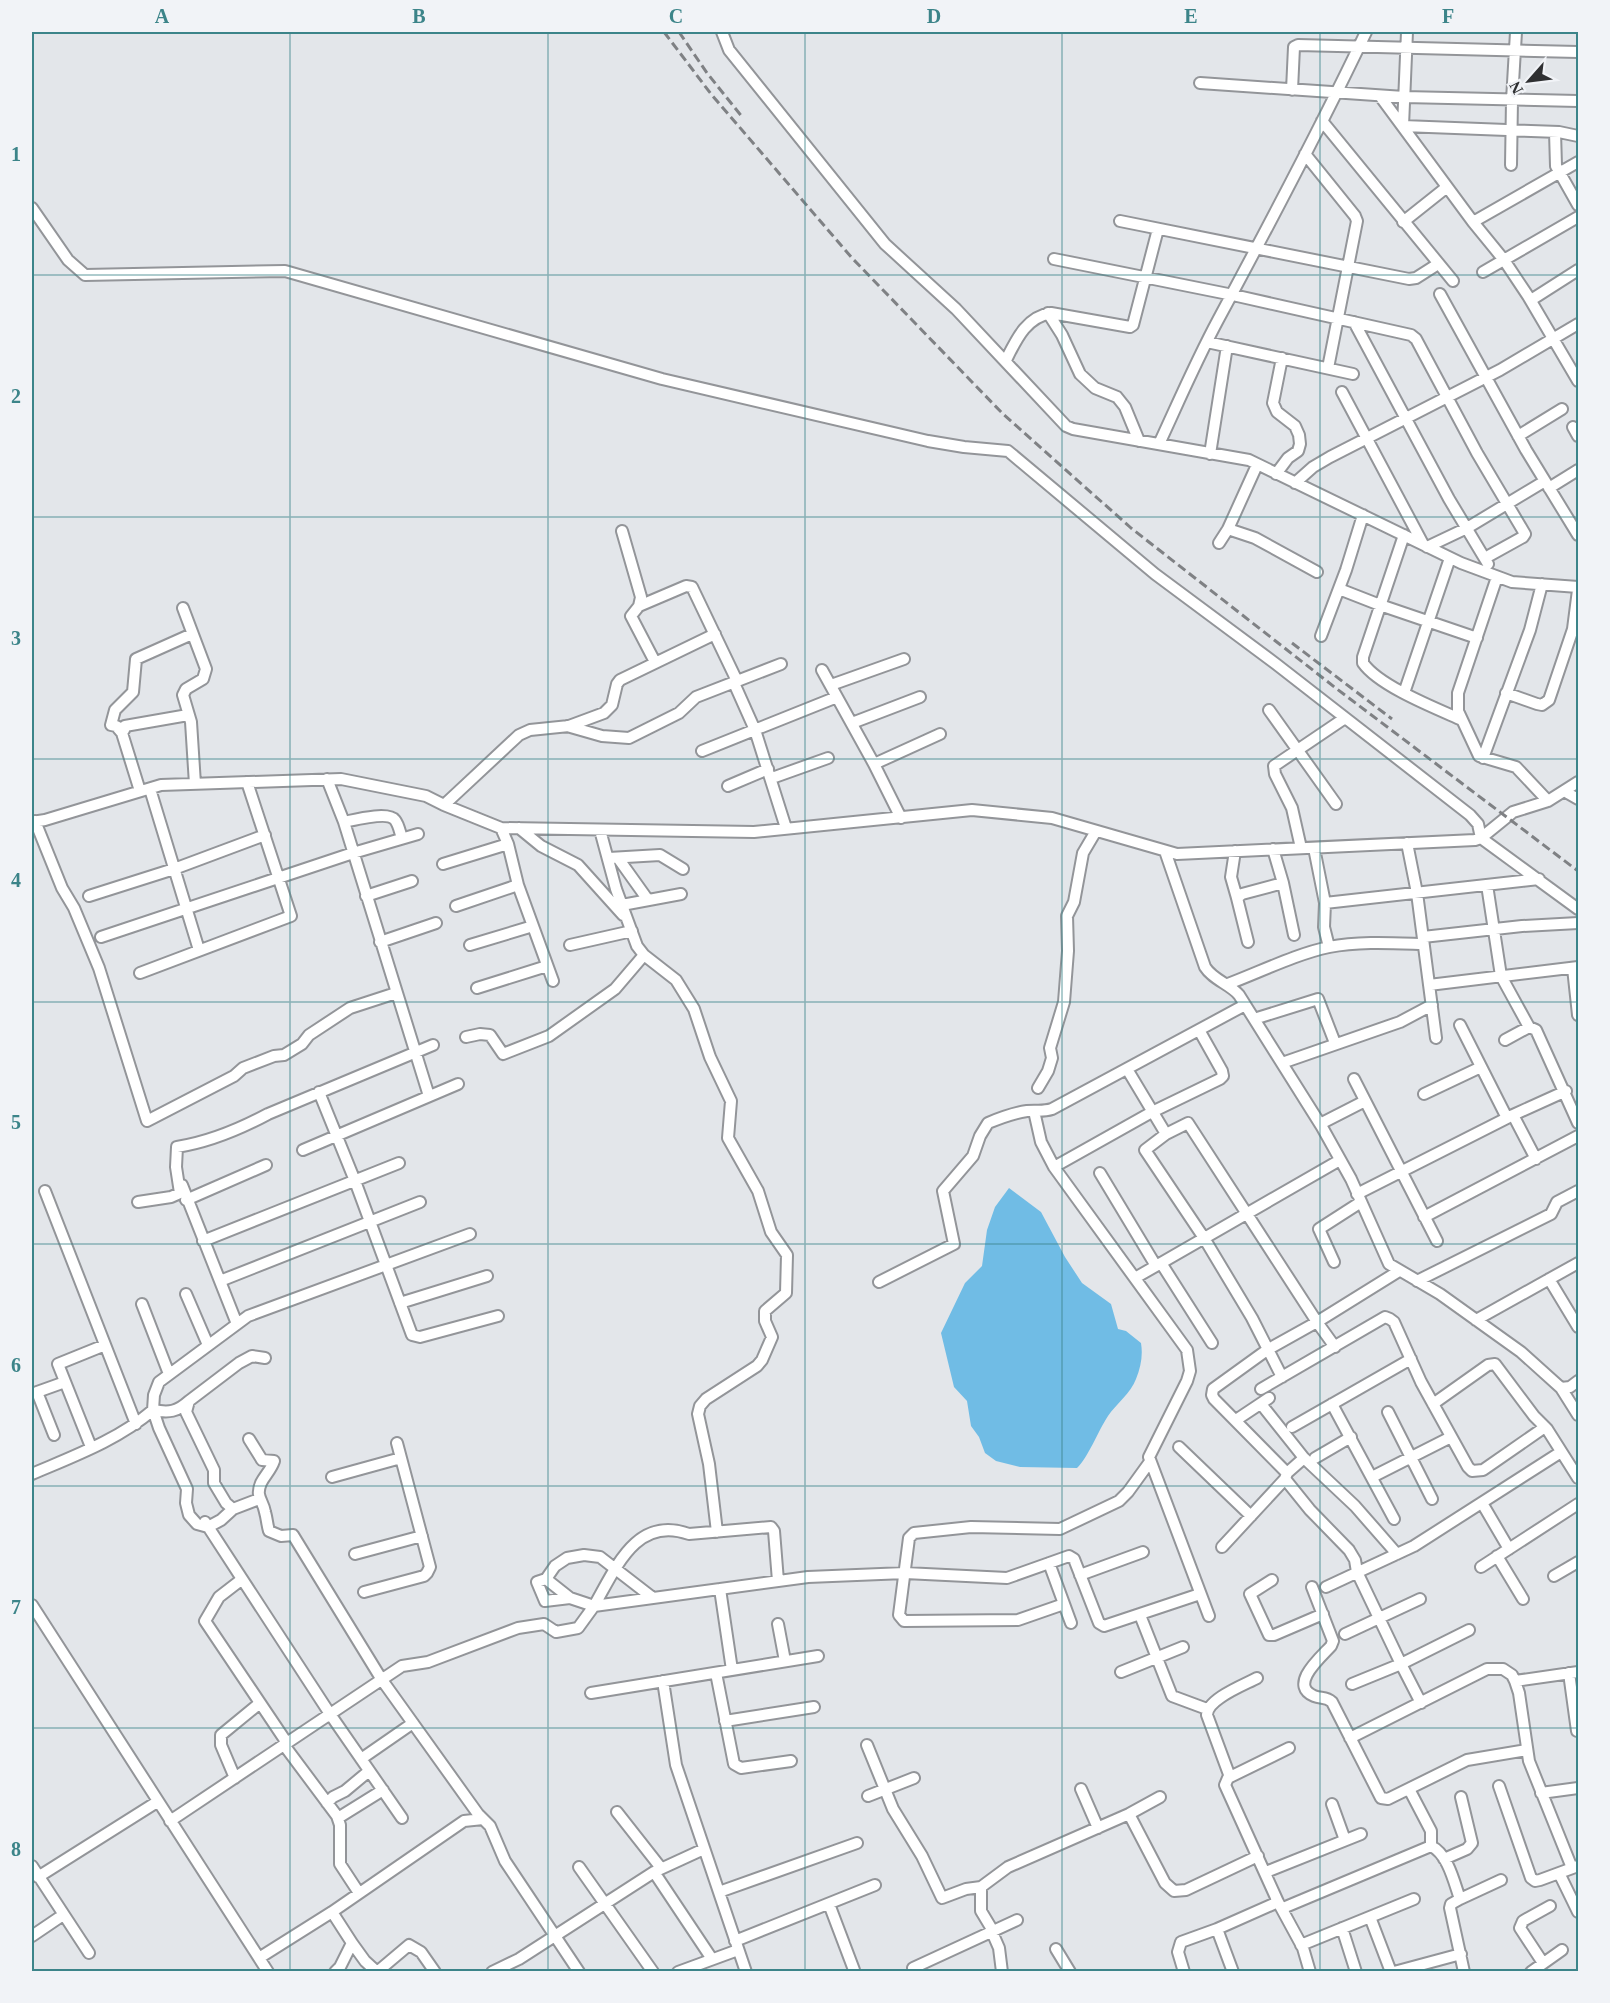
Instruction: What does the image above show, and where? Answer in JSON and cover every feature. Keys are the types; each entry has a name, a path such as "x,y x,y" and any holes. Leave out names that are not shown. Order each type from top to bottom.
{"street":[{"path":"722,32 729,50 885,244 956,309 1066,426 1249,460 1450,558 1493,575 1512,582 1578,588 1573,629 1549,700 1542,705 1506,693"},
{"path":"1159,444 1208,342 1366,32"},
{"path":"1402,126 1407,32"},
{"path":"1511,165 1516,32"},
{"path":"1292,90 1294,47 1296,45 1578,52"},
{"path":"1200,83 1336,94 1578,101"},
{"path":"1380,96 1473,222 1504,260 1531,300 1578,379"},
{"path":"1322,121 1453,281"},
{"path":"1402,126 1555,132 1578,136"},
{"path":"1555,132 1555,156 1559,173 1578,205"},
{"path":"1305,154 1357,219 1328,368"},
{"path":"1473,222 1578,162"},
{"path":"1403,222 1447,187"},
{"path":"32,208 68,260 85,275 285,271 662,379 928,441 964,447 1004,449 1012,453 1155,574 1470,815 1478,824 1481,838 1578,909"},
{"path":"1483,272 1578,217"},
{"path":"1120,221 1409,279 1416,278 1438,264"},
{"path":"1006,360 1027,326 1035,318 1048,313 1130,327 1135,323 1158,229"},
{"path":"1053,259 1411,335 1416,339 1525,534 1485,558"},
{"path":"1531,300 1578,270"},
{"path":"1440,294 1518,436 1577,531"},
{"path":"1048,313 1062,335 1080,374 1095,388 1117,397 1131,418 1139,441"},
{"path":"1354,322 1493,575 1478,638 1458,693 1458,711 1476,752 1483,758 1516,767 1548,801"},
{"path":"1295,483 1313,467 1485,377 1578,324"},
{"path":"1208,342 1353,374"},
{"path":"1210,454 1227,346"},
{"path":"1276,474 1288,458 1298,451 1300,444 1295,426 1277,412 1273,402 1282,358"},
{"path":"1342,392 1365,439 1425,546"},
{"path":"1518,436 1562,409"},
{"path":"1219,543 1228,529 1257,465"},
{"path":"1425,546 1467,528 1507,504 1578,470"},
{"path":"1321,636 1363,515"},
{"path":"1228,529 1255,538 1317,572"},
{"path":"622,531 641,597 639,606 631,616 655,663"},
{"path":"1404,536 1363,663 1368,670 1404,693 1462,720"},
{"path":"1404,693 1450,558"},
{"path":"1483,758 1530,630 1542,584"},
{"path":"639,606 686,586 692,587 715,634 755,730 786,828"},
{"path":"1339,589 1478,638"},
{"path":"183,608 206,673 203,679 186,689 183,695 192,722 195,784"},
{"path":"188,715 125,726 124,730 111,725 115,710 133,692 136,658 192,634"},
{"path":"444,805 519,735 530,730 567,726 604,713 612,705 620,680 715,634"},
{"path":"831,685 904,659"},
{"path":"567,726 602,736 629,738 679,713 696,697 781,664"},
{"path":"822,670 901,818"},
{"path":"702,752 837,697"},
{"path":"852,723 921,697"},
{"path":"1269,710 1336,804"},
{"path":"1301,848 1292,808 1275,774 1274,766 1345,718"},
{"path":"116,726 122,733 145,790 174,869 199,950"},
{"path":"874,764 940,734"},
{"path":"728,786 828,758"},
{"path":"327,779 344,822 429,1096"},
{"path":"396,993 350,1008 332,1018 309,1035 302,1044 284,1055 274,1056 243,1068 234,1076 147,1121 99,968 33,821 45,820 161,786 341,779 426,796 501,828 754,832 972,810 1052,818 1177,854 1481,838 1513,812 1548,801 1578,782"},
{"path":"140,973 291,916 247,782"},
{"path":"1564,791 1578,799"},
{"path":"344,822 371,817 391,818 396,822 402,838"},
{"path":"501,828 508,844 518,885 553,981"},
{"path":"519,828 541,846 578,865 628,920"},
{"path":"600,830 614,858 648,900"},
{"path":"1038,1088 1048,1071 1052,1058 1050,1048 1064,1002 1068,951 1067,916 1074,902 1083,853 1096,831"},
{"path":"101,937 353,853 418,834"},
{"path":"89,896 174,869 265,835"},
{"path":"1407,843 1417,893 1436,1038"},
{"path":"443,864 508,844"},
{"path":"1314,848 1325,903 1324,927 1329,947"},
{"path":"1273,849 1294,934"},
{"path":"1165,851 1205,967 1239,995 1320,1124 1359,1198 1389,1264 1440,1294 1521,1352 1562,1388 1578,1415"},
{"path":"1235,851 1231,877 1248,942"},
{"path":"614,858 660,855 683,869"},
{"path":"614,858 614,881 638,946 644,955 676,980 694,1009 710,1057 731,1101 728,1138 758,1191 771,1232 788,1260 786,1293 765,1311 765,1321 772,1337 762,1360 757,1366 706,1399 700,1406 698,1414 709,1464 717,1532"},
{"path":"1325,903 1539,879"},
{"path":"366,896 412,881"},
{"path":"1237,898 1242,894 1283,883"},
{"path":"456,906 518,885"},
{"path":"1487,885 1501,976 1529,1027 1536,1029 1566,1091 1578,1123"},
{"path":"622,905 681,894"},
{"path":"380,942 436,923"},
{"path":"1228,984 1329,947 1423,941 1495,929 1578,923"},
{"path":"470,945 533,926"},
{"path":"570,945 632,931"},
{"path":"466,1037 480,1034 490,1035 503,1054 540,1040 611,993 644,955"},
{"path":"477,988 548,966"},
{"path":"1429,985 1576,968 1578,1015"},
{"path":"1254,1019 1318,999 1335,1043"},
{"path":"879,1282 954,1244 943,1191 973,1156 980,1136 988,1123 1019,1112 1048,1111 1245,1005"},
{"path":"1282,1063 1400,1022 1432,1005"},
{"path":"1460,1026 1481,1067 1536,1159"},
{"path":"1505,1041 1529,1027"},
{"path":"1054,1167 1152,1112 1223,1076 1199,1030"},
{"path":"138,1202 171,1197 180,1192 176,1167 177,1148 199,1144 433,1045"},
{"path":"1424,1094 1481,1067"},
{"path":"1127,1068 1167,1134"},
{"path":"1354,1079 1437,1241"},
{"path":"303,1150 458,1084"},
{"path":"1334,1262 1319,1229 1359,1198 1400,1171 1566,1091"},
{"path":"319,1092 355,1181 410,1331 415,1337 498,1316"},
{"path":"1320,1124 1365,1101"},
{"path":"1034,1111 1041,1142 1054,1167 1187,1350 1190,1361 1187,1381 1150,1452 1149,1463 1209,1616"},
{"path":"1281,1377 1252,1318 1204,1238 1145,1150 1167,1134 1188,1123 1335,1347"},
{"path":"1424,1217 1578,1136"},
{"path":"1135,1278 1340,1160"},
{"path":"203,1241 399,1163"},
{"path":"186,1200 266,1165"},
{"path":"176,1167 186,1200 237,1324"},
{"path":"1100,1173 1212,1343"},
{"path":"45,1191 136,1424"},
{"path":"1417,1281 1551,1214 1556,1203 1578,1191"},
{"path":"220,1281 420,1202"},
{"path":"259,1499 233,1509 221,1520 207,1525 197,1524 189,1515 186,1503 187,1489 153,1410 154,1395 159,1382 254,1313 470,1234"},
{"path":"1476,1320 1578,1263"},
{"path":"1399,1271 1267,1350 1213,1389 1212,1395 1286,1476 1310,1510 1349,1550 1355,1560 1357,1572 1421,1703"},
{"path":"400,1302 487,1276"},
{"path":"1549,1280 1578,1327"},
{"path":"186,1294 208,1345"},
{"path":"142,1304 169,1374"},
{"path":"1261,1389 1385,1317 1394,1322 1433,1404 1472,1471 1478,1472 1545,1427"},
{"path":"91,1447 58,1364 105,1345"},
{"path":"153,1410 168,1413 180,1409 239,1363 252,1356 265,1358"},
{"path":"1292,1427 1411,1359"},
{"path":"1433,1404 1488,1365 1495,1364 1531,1413 1545,1427 1578,1478"},
{"path":"1562,1388 1570,1387 1578,1381"},
{"path":"54,1435 37,1392 65,1382"},
{"path":"189,1401 186,1412 214,1470 214,1483 226,1503 233,1509"},
{"path":"1236,1420 1265,1401 1310,1458 1398,1554"},
{"path":"1332,1404 1394,1519"},
{"path":"32,1474 109,1440 136,1424 153,1410"},
{"path":"1388,1412 1432,1499"},
{"path":"1222,1547 1286,1476 1310,1458 1351,1437"},
{"path":"1372,1477 1451,1437"},
{"path":"249,1440 262,1460 274,1461 271,1470 261,1484 259,1499 265,1511 265,1521 269,1531 281,1536 293,1534 382,1680 490,1826 505,1861 579,1971"},
{"path":"364,1592 428,1573 430,1567 397,1443"},
{"path":"1179,1447 1251,1516"},
{"path":"1326,1587 1414,1546 1562,1452"},
{"path":"332,1477 401,1458"},
{"path":"1064,1604 1018,1620 904,1621 899,1615 909,1538 914,1533 971,1527 1060,1528 1119,1501 1149,1463"},
{"path":"1482,1503 1509,1549"},
{"path":"1481,1567 1578,1504"},
{"path":"207,1525 330,1714 402,1818"},
{"path":"170,1821 402,1666 428,1662 518,1628 544,1624 556,1632 578,1628 630,1546 655,1531 680,1531 689,1534 771,1527 774,1531 778,1581"},
{"path":"355,1554 422,1536"},
{"path":"1080,1575 1143,1552"},
{"path":"570,1598 545,1601 537,1582 546,1579 555,1566 567,1558 584,1555 600,1557 653,1598"},
{"path":"546,1579 570,1598 594,1605 813,1577 905,1573 1007,1578 1066,1556 1072,1557 1101,1625 1108,1626 1200,1594"},
{"path":"1497,1556 1522,1599"},
{"path":"1554,1576 1578,1562"},
{"path":"1049,1563 1071,1623"},
{"path":"241,1580 220,1595 206,1621 286,1744 338,1818 340,1864 359,1893"},
{"path":"1272,1580 1250,1594 1269,1635 1274,1635 1323,1614"},
{"path":"1312,1587 1332,1641 1308,1670 1304,1678 1304,1685 1315,1697 1325,1698 1332,1702 1381,1798 1388,1800 1467,1760 1527,1750"},
{"path":"720,1589 732,1670"},
{"path":"1345,1634 1420,1599"},
{"path":"32,1605 268,1971"},
{"path":"1140,1615 1172,1696 1207,1709"},
{"path":"778,1624 785,1661"},
{"path":"1352,1684 1401,1664 1469,1630"},
{"path":"1121,1672 1183,1647"},
{"path":"591,1692 818,1656"},
{"path":"1350,1738 1487,1669 1503,1669 1512,1675 1515,1681 1519,1693 1529,1761 1575,1867 1540,1880 1535,1881 1532,1878 1499,1786"},
{"path":"1515,1681 1574,1672 1576,1731"},
{"path":"716,1673 732,1760 737,1767 792,1761"},
{"path":"1230,1777 1207,1715 1207,1709 1212,1702 1257,1678"},
{"path":"663,1681 674,1757 746,1971"},
{"path":"235,1778 220,1745 221,1735 260,1703"},
{"path":"725,1721 814,1707"},
{"path":"361,1759 413,1723"},
{"path":"867,1745 893,1809 922,1856 942,1898 966,1889 981,1887 1008,1867 1129,1814 1160,1797"},
{"path":"1289,1748 1225,1781 1226,1789 1301,1945 1310,1971"},
{"path":"327,1803 369,1771"},
{"path":"868,1796 914,1778"},
{"path":"1541,1793 1578,1788"},
{"path":"1081,1789 1098,1828"},
{"path":"1409,1789 1431,1831 1431,1846"},
{"path":"338,1818 383,1790"},
{"path":"1444,1859 1467,1849 1472,1843 1461,1797"},
{"path":"36,1881 157,1802"},
{"path":"1332,1804 1346,1840"},
{"path":"617,1812 657,1870 712,1959"},
{"path":"1129,1814 1165,1882 1174,1891 1186,1890 1258,1856"},
{"path":"259,1958 332,1912 464,1821 483,1819"},
{"path":"1266,1872 1360,1834"},
{"path":"719,1892 857,1842"},
{"path":"1431,1846 1439,1851 1444,1859 1460,1899"},
{"path":"1184,1971 1178,1952 1181,1942 1431,1846"},
{"path":"492,1971 519,1959 657,1870 704,1849"},
{"path":"32,1866 36,1881 89,1953"},
{"path":"579,1867 653,1971"},
{"path":"1559,1873 1578,1912"},
{"path":"1464,1971 1451,1904 1502,1880"},
{"path":"678,1971 712,1959 875,1885"},
{"path":"981,1887 981,1911 999,1948 1002,1971"},
{"path":"1301,1945 1414,1899"},
{"path":"829,1904 854,1970"},
{"path":"1543,1963 1520,1928 1523,1922 1550,1906"},
{"path":"332,1912 365,1961 377,1971 409,1946 421,1952 435,1971"},
{"path":"32,1936 63,1915"},
{"path":"1370,1917 1392,1971 1461,1954"},
{"path":"913,1968 1017,1920"},
{"path":"1342,1928 1356,1971"},
{"path":"1217,1929 1233,1971"},
{"path":"335,1971 340,1968 352,1943"},
{"path":"1056,1950 1070,1971"},
{"path":"1530,1971 1562,1950"}],"water":[{"path":"1009,1188 1041,1212 1082,1283 1111,1304 1118,1329 1126,1331 1141,1343 1141,1361 1134,1384 1108,1416 1077,1468 1020,1467 996,1461 985,1453 979,1437 971,1426 967,1401 954,1387 941,1333 965,1283 982,1266 987,1230 995,1207"}],"railway":[{"path":"664,32 711,94 852,258 1003,414 1131,528 1337,689 1578,871"},
{"path":"679,32 707,73 743,118"},
{"path":"1292,643 1392,719"}]}
